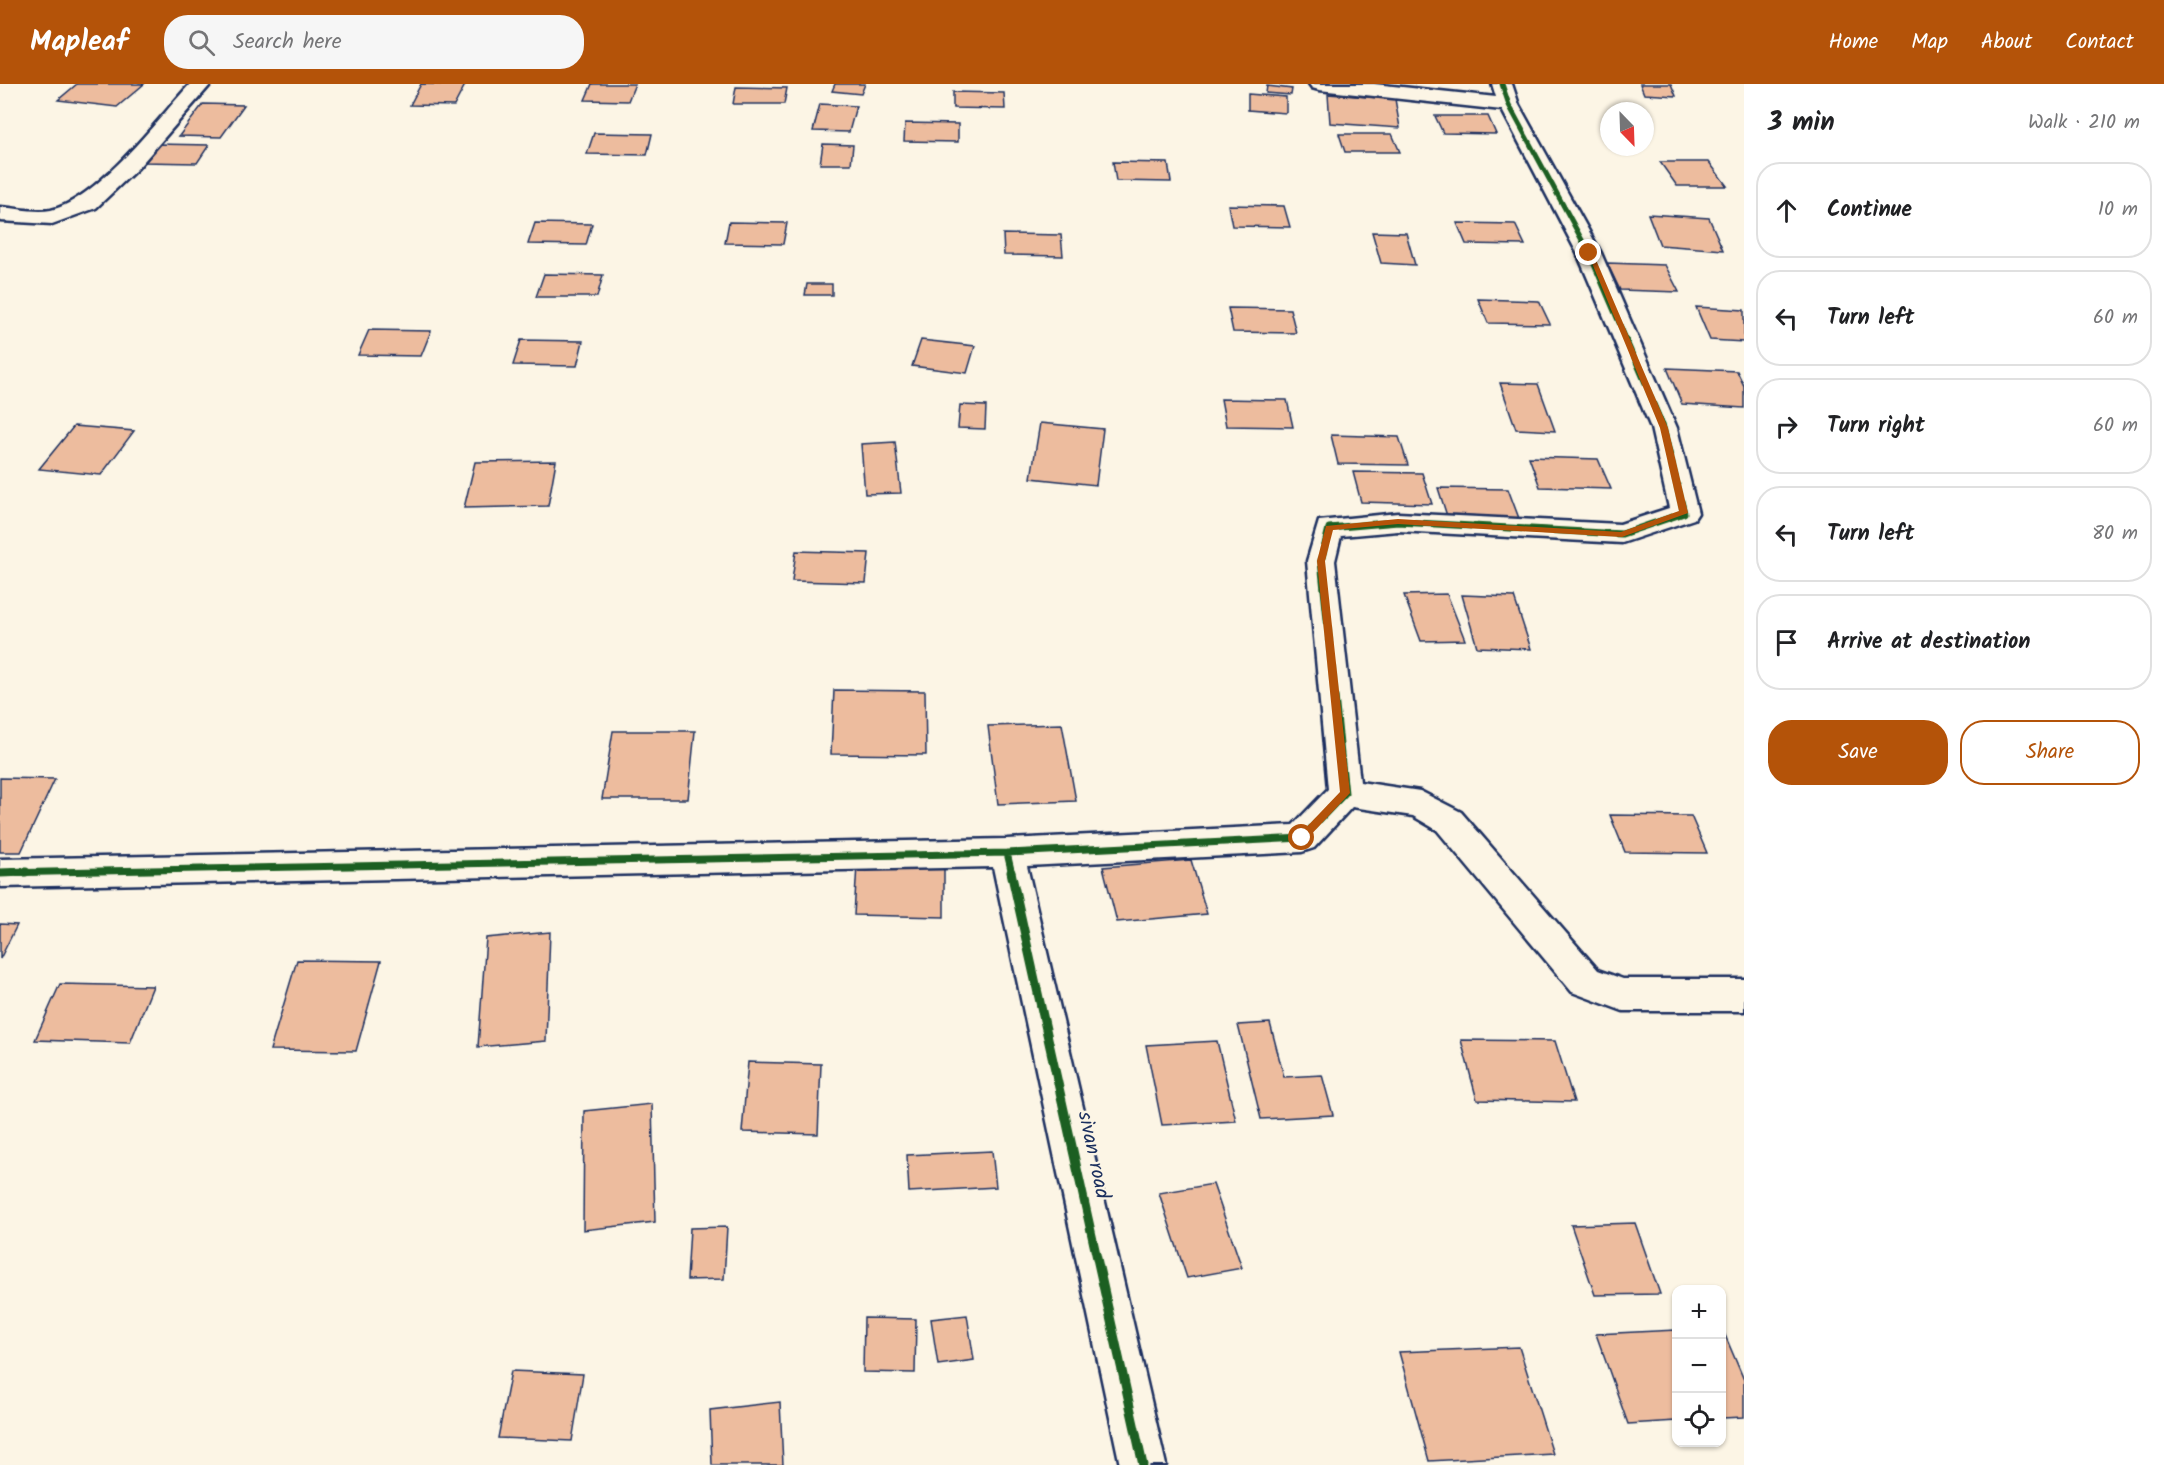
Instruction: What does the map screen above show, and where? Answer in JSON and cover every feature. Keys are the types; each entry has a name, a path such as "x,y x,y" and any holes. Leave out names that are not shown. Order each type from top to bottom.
{"street":[{"path":"0,214 52,217 88,203 129,164 201,84"},
{"path":"0,873 1007,853 1302,838 1345,793 1321,561 1329,528 1398,522 1622,534 1684,513 1664,428 1589,253 1506,94 1319,84"},
{"path":"1345,793 1419,804 1449,821 1585,981 1623,996 1744,995"},
{"name":"sivan road","path":"1007,853 1143,1465"}],"building":[{"path":"77,84 144,84 117,107 58,100"},
{"path":"421,84 465,85 454,106 410,105"},
{"path":"592,84 635,84 628,101 585,100"},
{"path":"835,84 865,84 861,94 832,91"},
{"path":"1640,84 1671,84 1676,96 1644,94"},
{"path":"1267,86 1292,89 1291,95 1266,93"},
{"path":"736,87 787,88 784,104 733,104"},
{"path":"953,92 1004,93 1005,109 953,108"},
{"path":"1248,94 1286,97 1286,113 1248,110"},
{"path":"1328,94 1395,99 1400,128 1330,123"},
{"path":"203,104 244,105 221,137 179,136"},
{"path":"820,104 856,106 849,132 813,131"},
{"path":"1435,116 1488,116 1496,134 1443,133"},
{"path":"905,123 958,124 958,142 904,141"},
{"path":"594,133 652,134 647,155 587,154"},
{"path":"1339,134 1392,134 1400,152 1345,152"},
{"path":"156,144 209,145 197,163 143,162"},
{"path":"823,144 853,145 851,164 820,164"},
{"path":"1113,162 1168,163 1171,182 1116,181"},
{"path":"1660,162 1709,162 1727,186 1677,186"},
{"path":"1228,205 1284,206 1290,227 1232,226"},
{"path":"1648,214 1709,218 1723,250 1660,245"},
{"path":"729,222 787,223 783,244 725,243"},
{"path":"535,223 592,224 586,245 528,244"},
{"path":"1457,223 1515,224 1525,245 1466,244"},
{"path":"1372,232 1406,233 1415,265 1381,263"},
{"path":"1003,234 1061,235 1063,256 1004,255"},
{"path":"1607,263 1665,265 1679,292 1620,290"},
{"path":"544,274 603,275 597,297 536,297"},
{"path":"807,284 832,284 832,295 805,295"},
{"path":"1478,299 1539,301 1550,324 1488,323"},
{"path":"1696,307 1744,310 1744,342 1710,340"},
{"path":"1228,308 1290,309 1296,333 1233,332"},
{"path":"369,330 431,331 421,356 358,355"},
{"path":"521,340 583,341 577,366 513,365"},
{"path":"921,340 975,346 967,373 912,366"},
{"path":"1667,368 1737,371 1744,386 1744,408 1682,404"},
{"path":"1500,383 1538,384 1555,431 1516,429"},
{"path":"1221,399 1287,400 1293,427 1226,426"},
{"path":"960,405 986,406 985,429 958,428"},
{"path":"1040,423 1103,429 1096,485 1031,478"},
{"path":"74,426 134,431 101,475 39,469"},
{"path":"1331,435 1399,437 1408,465 1338,464"},
{"path":"895,442 901,493 865,494 861,444"},
{"path":"1529,457 1598,459 1611,489 1540,487"},
{"path":"556,461 548,506 464,508 475,462"},
{"path":"1353,472 1422,473 1432,504 1361,502"},
{"path":"1438,488 1508,489 1520,521 1448,519"},
{"path":"796,551 869,553 866,583 792,581"},
{"path":"1447,594 1465,640 1421,641 1404,595"},
{"path":"1462,595 1514,597 1531,649 1477,647"},
{"path":"834,690 925,691 926,755 831,754"},
{"path":"1062,724 1076,801 998,804 988,726"},
{"path":"613,731 695,731 688,799 602,799"},
{"path":"0,778 55,779 21,852 0,852"},
{"path":"1610,815 1691,816 1707,853 1625,852"},
{"path":"1191,860 1207,914 1117,922 1103,867"},
{"path":"857,865 944,868 944,917 854,915"},
{"path":"0,924 17,925 0,959"},
{"path":"550,932 546,1041 478,1047 486,938"},
{"path":"297,960 381,961 356,1051 270,1050"},
{"path":"60,984 153,986 130,1043 35,1040"},
{"path":"1270,1023 1284,1077 1322,1075 1333,1115 1261,1119 1238,1025"},
{"path":"1461,1040 1555,1041 1574,1102 1477,1100"},
{"path":"1217,1041 1236,1121 1162,1125 1146,1045"},
{"path":"748,1062 821,1064 818,1134 742,1132"},
{"path":"652,1104 655,1222 583,1230 584,1111"},
{"path":"992,1151 996,1187 909,1192 907,1155"},
{"path":"1213,1184 1242,1268 1187,1278 1159,1193"},
{"path":"1635,1223 1660,1294 1595,1295 1571,1225"},
{"path":"727,1227 724,1279 687,1280 690,1228"},
{"path":"967,1315 974,1360 938,1365 931,1319"},
{"path":"864,1318 916,1319 915,1373 863,1372"},
{"path":"1672,1330 1672,1421 1628,1424 1596,1334"},
{"path":"1726,1337 1744,1380 1744,1417 1726,1418"},
{"path":"1519,1347 1553,1454 1429,1461 1399,1352"},
{"path":"511,1371 583,1374 572,1441 498,1438"},
{"path":"780,1402 783,1465 712,1465 710,1410"}],"cycle path":[{"path":"0,873 1007,853 1302,838 1345,793 1321,561 1329,528 1398,522 1622,534 1684,513 1664,428 1589,253 1509,105 1502,84"},
{"path":"1007,853 1143,1465"}],"route":[{"path":"1302,838 1345,793 1321,561 1329,528 1398,522 1622,534 1684,513 1664,428 1589,253"}]}
